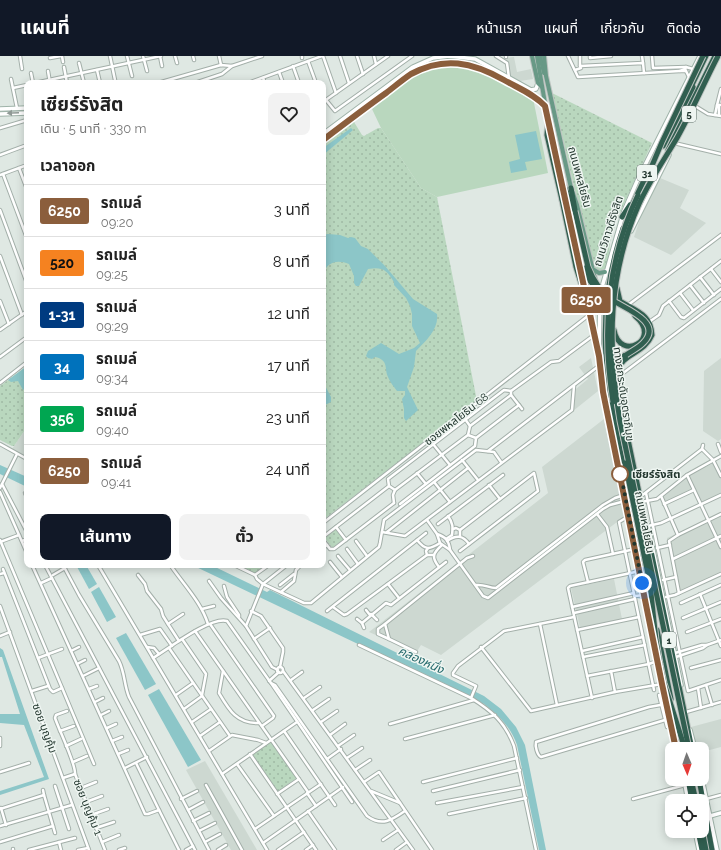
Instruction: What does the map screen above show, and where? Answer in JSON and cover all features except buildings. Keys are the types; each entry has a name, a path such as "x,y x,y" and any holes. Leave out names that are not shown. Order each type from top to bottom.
{"highway":[{"name":"5","path":"654,169 662,142 703,56"},
{"name":"ทางยกระดับอุตราภิมุข","path":"688,742 620,421 615,388 611,327 613,305 623,250 634,216 654,169 708,56"},
{"name":"ถนนวิภาวดีรังสิต","path":"607,298 617,243 632,202 708,56"},
{"name":"5","path":"654,169 676,138 716,56"},
{"name":"ถนนวิภาวดีรังสิต","path":"613,327 617,288 624,254 638,210 674,136 716,56"},
{"path":"548,121 547,135 576,267 581,283 595,296 633,314 640,320 644,328 645,335 641,341 633,346 625,346 617,341 613,327"},
{"path":"673,146 674,136"},
{"name":"ทางยกระดับอุตราภิมุข","path":"654,169 628,216 617,253 609,299 607,351 616,416 650,584 659,658 664,683 683,742"},
{"path":"562,182 573,211 591,275 604,293 612,300 635,312 642,318 648,327 649,332 644,342 618,362 617,371"},
{"path":"571,188 573,211 587,275 599,292 615,305"},
{"path":"622,217 632,202"},
{"path":"617,288 620,301 638,311 649,322 652,335 649,342 644,347 624,359 617,371"},
{"name":"ถนนพหลโยธิน","path":"607,298 604,343 608,389 680,742"},
{"name":"ถนนพหลโยธิน","path":"613,327 614,368 618,391 692,742"},
{"name":"1","path":"617,371 618,391"},
{"path":"638,560 647,581"},
{"path":"700,786 711,850"},
{"path":"698,838 699,850"},
{"path":"704,838 706,850"},
{"path":"708,838 711,850"}],"main road":[{"path":"326,132 413,66 433,58 449,56 475,59 531,90 536,89 538,83"},
{"name":"ถนนพหลโยธิน","path":"532,56 538,83 542,88"},
{"name":"ถนนพหลโยธิน","path":"537,56 548,121 599,356 603,392 674,742"},
{"name":"ถนนพหลโยธิน","path":"540,56 546,76 571,188 577,205 596,281 595,285 591,286 583,280"},
{"name":"ถนนพหลโยธิน","path":"544,56 546,76"},
{"name":"ถนนวิภาวดีรังสิต","path":"599,356 600,294 605,272 622,217 638,179 700,56"},
{"name":"ถนนวิภาวดีรังสิต","path":"631,231 673,146 695,106 716,56"},
{"path":"326,138 410,74 429,64 445,61 463,62 481,68 538,99 545,106"},
{"path":"0,109 24,108"},
{"path":"0,114 24,113"},
{"path":"344,118 347,122"},
{"path":"592,268 599,273 605,272"},
{"name":"ถนนพหลโยธิน","path":"644,516 650,525 666,598 678,654 686,712 692,742"},
{"path":"709,812 717,850"},
{"path":"710,816 721,813"},
{"path":"696,838 699,850"}],"street":[{"path":"20,56 22,69"},
{"path":"50,58 61,56 63,62"},
{"path":"110,56 115,80"},
{"path":"127,56 132,76"},
{"path":"143,56 147,71"},
{"path":"55,80 66,76 160,56 162,66"},
{"path":"175,56 177,63"},
{"path":"218,56 220,65"},
{"path":"204,80 222,74 232,66 262,56"},
{"path":"257,80 323,56 336,93"},
{"path":"340,56 349,83"},
{"path":"357,56 362,74"},
{"path":"374,56 376,64"},
{"path":"326,100 388,56"},
{"path":"326,103 335,111 412,56"},
{"path":"496,56 507,62 510,78"},
{"path":"504,61 505,56"},
{"path":"568,56 578,77 680,71 686,69"},
{"path":"575,70 581,68 580,56"},
{"path":"590,56 590,58 611,56"},
{"path":"642,56 644,73"},
{"path":"652,56 653,68 693,69"},
{"path":"308,61 315,80"},
{"path":"79,63 83,80"},
{"path":"580,66 643,63"},
{"path":"168,80 220,65 232,66"},
{"path":"293,66 298,80"},
{"path":"64,67 67,80"},
{"path":"686,69 689,77"},
{"path":"97,70 99,80"},
{"path":"48,71 50,80"},
{"path":"279,72 281,80"},
{"path":"32,73 33,80"},
{"path":"11,79 17,108"},
{"path":"13,88 24,86"},
{"path":"695,106 708,114 718,115 721,89"},
{"path":"0,128 24,121"},
{"path":"0,155 24,146"},
{"path":"673,146 721,154"},
{"path":"24,166 2,174 24,230"},
{"path":"19,168 24,181"},
{"path":"0,210 24,275"},
{"path":"627,305 721,235"},
{"path":"0,256 22,315 0,330"},
{"path":"649,322 658,315 663,306 721,261"},
{"path":"711,269 721,282"},
{"path":"700,277 714,295"},
{"path":"690,285 704,303"},
{"path":"669,301 683,318 721,289"},
{"path":"680,293 693,310"},
{"path":"618,378 721,299"},
{"path":"0,301 9,324"},
{"name":"ซอยพหลโยธิน 68","path":"326,521 589,315"},
{"path":"394,503 393,495 395,490 468,435 470,426 551,362 559,361 594,335"},
{"path":"0,357 24,339"},
{"path":"0,383 24,364"},
{"path":"488,451 600,366"},
{"path":"382,532 405,536 501,462 572,410 574,386"},
{"path":"395,490 389,486 388,479 504,389 511,393 522,409"},
{"path":"240,568 254,575 263,585 304,603 308,604 313,602 378,547 384,520 426,484 475,446 476,438 519,405"},
{"path":"465,419 470,426"},
{"path":"468,435 476,438"},
{"path":"0,444 24,458"},
{"path":"433,444 450,465"},
{"path":"718,444 721,452"},
{"path":"702,445 702,449 713,460 721,476"},
{"path":"640,500 646,493 702,449"},
{"path":"394,503 402,505 476,450 494,452 501,462"},
{"path":"0,488 17,454"},
{"path":"640,500 647,501 657,499 687,475 721,456"},
{"path":"462,460 478,480"},
{"path":"386,532 468,468"},
{"path":"418,473 426,484"},
{"path":"460,530 534,473 538,491 460,551"},
{"path":"438,524 502,475"},
{"path":"687,475 721,547"},
{"path":"434,482 450,502"},
{"path":"2,484 24,526"},
{"path":"489,485 500,500"},
{"path":"326,535 389,486"},
{"path":"664,504 694,490"},
{"path":"0,492 24,546"},
{"path":"646,493 650,525 671,519 721,495"},
{"path":"476,585 482,584 491,588 496,588 611,500 624,495"},
{"path":"661,496 678,535"},
{"path":"611,500 612,504"},
{"path":"437,534 447,540 450,550 459,564 483,596 488,598 597,514 612,504 625,501"},
{"path":"327,545 332,550 394,503"},
{"path":"597,514 607,527 612,554"},
{"path":"679,593 670,540 721,514"},
{"path":"447,540 452,534 453,529 452,522 448,516"},
{"path":"628,516 619,522 654,690"},
{"path":"427,520 437,534 441,544 450,550"},
{"path":"336,527 346,540"},
{"path":"453,529 456,528 460,530"},
{"path":"460,530 460,536"},
{"path":"327,611 426,533"},
{"path":"19,535 0,541 94,764"},
{"path":"447,540 460,536 466,539 469,544"},
{"path":"673,559 721,536"},
{"path":"417,540 428,548 441,544"},
{"path":"356,542 367,556"},
{"path":"439,567 434,562 434,555 435,551 441,544"},
{"path":"655,548 670,545"},
{"path":"427,554 426,551 428,548"},
{"path":"347,549 358,564"},
{"path":"588,582 583,562 585,560 635,549"},
{"path":"333,607 344,615 348,614 427,554 434,555"},
{"path":"338,556 350,570"},
{"path":"416,652 378,634 378,629 459,564 472,556"},
{"path":"330,562 342,578"},
{"path":"362,623 386,603 391,605 446,562"},
{"path":"33,568 145,814 159,810"},
{"path":"47,568 196,850"},
{"path":"53,575 63,568"},
{"path":"65,568 122,668 129,697 209,850"},
{"path":"100,568 267,850"},
{"path":"172,568 202,609 209,624 274,716 262,726"},
{"path":"254,575 264,568"},
{"path":"246,626 263,585 283,568"},
{"path":"281,592 294,581 296,570 298,568"},
{"path":"3,569 48,686 52,691 62,688"},
{"path":"592,698 568,588 570,586 640,571"},
{"path":"0,574 4,573"},
{"path":"280,585 295,574"},
{"path":"666,598 721,574"},
{"path":"138,576 145,584 147,591 160,609 168,624 206,674 202,695 184,709"},
{"path":"662,580 676,577"},
{"path":"40,583 52,578"},
{"path":"209,581 221,598 246,626 272,667 281,672 283,670"},
{"path":"388,584 400,598"},
{"path":"681,603 721,585"},
{"path":"224,586 227,597 239,615 239,618"},
{"path":"480,592 482,588 487,586"},
{"path":"572,606 634,593"},
{"path":"700,594 711,623 720,640 721,646"},
{"path":"622,595 623,602"},
{"path":"574,613 623,602 644,595"},
{"path":"595,602 596,608"},
{"path":"683,618 721,602"},
{"path":"577,605 579,612"},
{"name":"ซอย บุญคุ้ม","path":"0,606 88,849"},
{"path":"202,609 214,606"},
{"path":"366,610 377,620"},
{"path":"251,611 261,616 284,649 280,667 270,682"},
{"path":"168,624 183,614"},
{"path":"471,698 476,687 453,675 452,673 458,666 481,647 504,631 574,617"},
{"path":"577,630 639,617"},
{"path":"357,619 362,623 364,628"},
{"path":"687,632 721,619"},
{"path":"153,658 195,631 209,624 224,620 227,621 270,682 275,685 344,787 367,816 376,822 391,820 405,811"},
{"path":"385,624 389,639"},
{"path":"540,624 557,705"},
{"path":"254,639 270,628"},
{"path":"140,635 160,629 193,683 230,736"},
{"path":"195,631 299,779 316,806"},
{"path":"0,636 10,632"},
{"path":"582,651 643,638"},
{"path":"678,654 691,652 720,640"},
{"path":"359,645 471,698 495,715 509,732 517,758 536,850"},
{"path":"583,657 645,645"},
{"path":"678,654 689,649 707,645"},
{"path":"147,647 154,648 159,654"},
{"path":"481,647 531,711 615,692 662,684"},
{"path":"71,651 79,648"},
{"path":"38,658 62,650"},
{"path":"678,654 688,691 721,680"},
{"path":"77,664 85,660"},
{"path":"691,668 721,660"},
{"path":"587,676 649,664 657,661"},
{"path":"280,667 282,667 413,850"},
{"path":"83,676 100,668"},
{"path":"223,670 219,692 236,717 240,720 259,723"},
{"path":"610,671 615,692"},
{"path":"291,680 302,672"},
{"path":"176,695 193,683"},
{"path":"706,685 712,705"},
{"path":"32,691 48,686"},
{"path":"89,689 97,686"},
{"path":"304,698 320,687"},
{"path":"698,688 702,708"},
{"path":"659,695 667,727"},
{"path":"95,702 103,698"},
{"path":"313,710 329,699"},
{"path":"390,724 474,700"},
{"path":"686,712 721,702"},
{"path":"666,704 650,707 536,742 535,744 541,757 665,720 670,721"},
{"path":"192,722 211,709"},
{"path":"67,711 56,715 55,718 75,773"},
{"path":"101,715 109,711"},
{"path":"321,722 337,711"},
{"path":"405,738 495,715"},
{"path":"222,774 298,721"},
{"path":"298,721 326,759 352,802"},
{"path":"200,736 220,722"},
{"path":"107,728 116,724"},
{"path":"330,734 345,724"},
{"path":"60,731 74,726"},
{"path":"284,731 335,805"},
{"path":"338,746 354,735"},
{"path":"209,751 230,736 240,736 266,743"},
{"path":"112,741 122,737"},
{"path":"0,738 0,746"},
{"path":"66,746 81,740"},
{"path":"347,758 362,748"},
{"path":"326,759 341,749"},
{"path":"118,754 128,750"},
{"path":"250,754 316,850"},
{"path":"72,762 87,756"},
{"path":"124,768 147,757"},
{"path":"424,782 517,758"},
{"path":"356,770 370,760"},
{"path":"0,772 29,763"},
{"path":"136,763 179,850"},
{"path":"237,764 274,816"},
{"path":"433,791 520,770"},
{"path":"364,782 379,772 432,850"},
{"name":"ซอย บุญคุ้ม 1","path":"63,778 75,773 105,850"},
{"path":"277,794 299,779"},
{"path":"81,788 96,782"},
{"path":"255,829 321,784"},
{"path":"206,785 242,850"},
{"path":"55,786 69,829"},
{"path":"633,799 681,786"},
{"path":"263,842 344,787"},
{"path":"437,803 523,787"},
{"path":"43,790 55,833"},
{"path":"181,799 197,791"},
{"path":"370,791 400,803"},
{"path":"6,824 0,809 44,795"},
{"path":"709,798 721,795"},
{"path":"86,802 102,796"},
{"path":"449,814 526,798"},
{"path":"188,810 203,802"},
{"path":"0,826 72,805"},
{"path":"91,815 108,809"},
{"path":"308,811 335,850"},
{"path":"193,821 209,813"},
{"path":"96,828 114,822"},
{"path":"199,831 215,823"},
{"path":"0,842 53,826"},
{"path":"383,840 398,830"},
{"path":"278,850 304,832"},
{"path":"205,842 220,834"},
{"path":"102,842 119,835"},
{"path":"29,850 74,838"},
{"path":"59,842 61,850"},
{"path":"396,850 407,842"},
{"path":"218,850 226,845"},
{"path":"306,850 313,845"},
{"path":"186,850 193,846"},
{"path":"119,850 125,848"},
{"path":"78,850 88,849"}],"shaded area":[{"path":"514,57 517,72 531,69 533,79 520,81 510,76 506,58"},
{"path":"660,178 689,190 680,208 706,223 671,255 634,237 640,219"},
{"path":"591,358 598,391 573,411 576,389 588,379 579,367"},
{"path":"721,358 721,439 718,441 703,431 704,371"},
{"path":"604,419 625,516 441,655 421,645 416,653 369,632 548,493 542,467"},
{"path":"24,431 24,455 12,449"},
{"path":"714,463 721,478 721,494 702,503 695,489 665,502 662,497 692,473"},
{"path":"721,513 721,575 678,595 667,538"},
{"path":"614,579 622,619 580,628 571,588"},
{"path":"721,719 721,747 709,750 709,742 694,742 691,727"},
{"path":"205,761 257,850 231,850 186,770"}],"green space":[{"path":"452,64 462,65 482,71 534,100 548,173 437,197 421,188 381,128 372,109 419,74 429,69"},
{"path":"552,93 652,143 617,219 610,242 608,264 603,273 597,272 593,267"},
{"path":"353,122 364,136 378,128 381,128 421,188 437,197 477,401 326,518 326,142"},
{"path":"24,368 24,431 14,446 0,440 0,386"},
{"path":"336,529 344,539 332,548 326,537"},
{"path":"243,568 262,568 254,574"},
{"path":"271,740 298,777 277,792 251,755"}],"water":[{"path":"351,128 353,130 326,152 326,146"},
{"path":"536,131 542,159 525,162 527,170 511,173 509,162 520,159 515,135"},
{"path":"326,234 355,238 361,246 368,249 385,266 413,299 437,314 434,330 428,339 416,351 414,367 407,387 418,410 406,421 404,418 402,399 405,395 405,391 397,391 393,386 382,360 375,357 372,359 368,358 366,356 368,351 381,343 399,354 414,348 420,343 412,326 410,306 406,298 394,285 391,278 383,270 377,268 368,269 359,286 356,286 349,264 337,262 330,264 326,268"},
{"path":"24,368 23,390 18,381 11,382 8,380"},
{"path":"326,388 331,397 331,402 326,404"},
{"path":"0,465 24,476 24,486 0,474"},
{"path":"78,568 88,568 97,584 89,589"},
{"path":"198,568 217,568 267,592 270,590 484,696 501,709 516,727 525,745 546,850 539,850 517,745 504,722 484,704"},
{"path":"99,587 116,617 107,622 91,592"},
{"path":"126,633 156,684 145,690 116,638"},
{"path":"0,648 3,650 49,779 0,795 0,791 44,777 24,725 0,723 0,714 20,714 2,657 0,657"},
{"path":"159,689 201,760 188,767 148,695"}],"bus line":[{"name":"6250","path":"326,138 410,74 438,62 463,62 481,68 538,99 545,106 583,280 591,325 599,356 603,392 674,742"}],"place":[{"name":"เซียร์รังสิต","path":"620,474"}],"route":[{"path":"620,474 620,470 642,583"}],"water label":[{"name":"คลองหนึ่ง","path":"421,660"}]}
